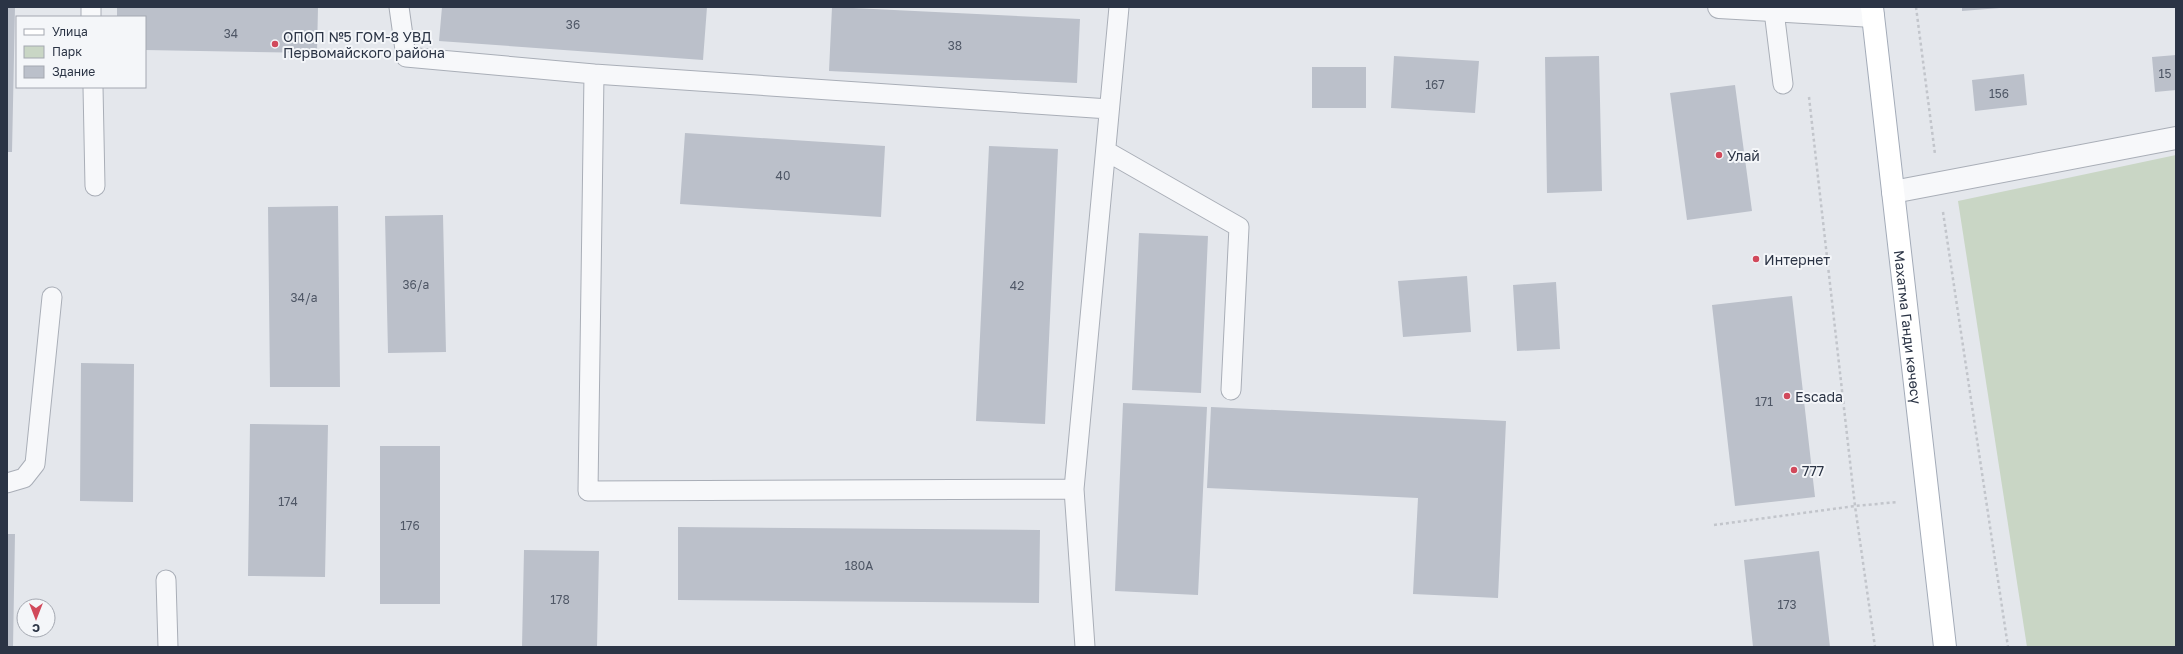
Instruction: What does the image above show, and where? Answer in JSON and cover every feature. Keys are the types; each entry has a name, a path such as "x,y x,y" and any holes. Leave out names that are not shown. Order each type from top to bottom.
{"main road":[{"name":"Махатма Ганди көчөсү","path":"1872,12 1945,647"}],"street":[{"path":"1719,7 1774,11 1872,12"},
{"path":"1893,192 2176,138"}],"lane":[{"path":"399,7 406,57 594,74 1109,109"},
{"path":"1084,647 1074,489 1119,7"},
{"path":"1774,11 1783,84"},
{"path":"594,74 588,491 1074,489"},
{"path":"93,88 95,186"},
{"path":"1106,151 1239,227 1231,390"},
{"path":"7,483 24,478 35,464 52,297"},
{"path":"166,580 168,647"}],"path":[{"path":"1916,7 1938,183 2008,647"},
{"path":"1808,90 1855,506 1875,647"},
{"path":"1714,525 1855,506 1928,500"}],"green space":[{"path":"2176,155 2176,647 2027,647 1958,201"}],"building":[{"path":"7,7 15,7 12,152 7,152"},
{"path":"117,7 318,7 317,53 146,50 146,16 117,16"},
{"path":"442,7 707,7 703,60 439,41"},
{"path":"832,7 1080,19 1077,83 829,71"},
{"path":"1962,7 2000,7 2000,8 1962,11"},
{"path":"2176,55 2176,90 2155,92 2152,57"},
{"path":"1394,56 1479,61 1475,113 1391,108"},
{"path":"1599,56 1602,191 1547,193 1545,57"},
{"path":"1312,67 1366,67 1366,108 1312,108"},
{"path":"2024,74 2027,105 1975,111 1972,80"},
{"path":"1735,85 1752,211 1687,220 1670,93"},
{"path":"685,133 885,146 881,217 680,204"},
{"path":"989,146 1058,149 1045,424 976,421"},
{"path":"338,206 340,387 270,387 268,207"},
{"path":"443,215 446,352 388,353 385,216"},
{"path":"1139,233 1208,236 1201,393 1132,390"},
{"path":"1467,276 1471,332 1403,337 1398,281"},
{"path":"1556,282 1560,349 1517,351 1513,285"},
{"path":"1792,296 1815,497 1735,506 1712,305"},
{"path":"81,363 134,364 133,502 80,501"},
{"path":"1123,403 1207,407 1198,595 1115,591"},
{"path":"1211,407 1506,421 1498,598 1413,594 1418,498 1207,488"},
{"path":"250,424 328,425 325,577 248,576"},
{"path":"380,446 440,446 440,604 380,604"},
{"path":"678,527 1040,530 1039,603 678,600"},
{"path":"7,534 15,534 13,647 7,647"},
{"path":"524,550 599,551 597,647 522,647"},
{"path":"1819,551 1830,647 1753,647 1744,560"}],"place":[{"name":"ОПОП №5 ГОМ-8 УВД Первомайского района","path":"275,44"},
{"name":"Улай","path":"1719,155"},
{"name":"Интернет","path":"1756,259"},
{"name":"Escada","path":"1787,396"},
{"name":"777","path":"1794,470"}]}
